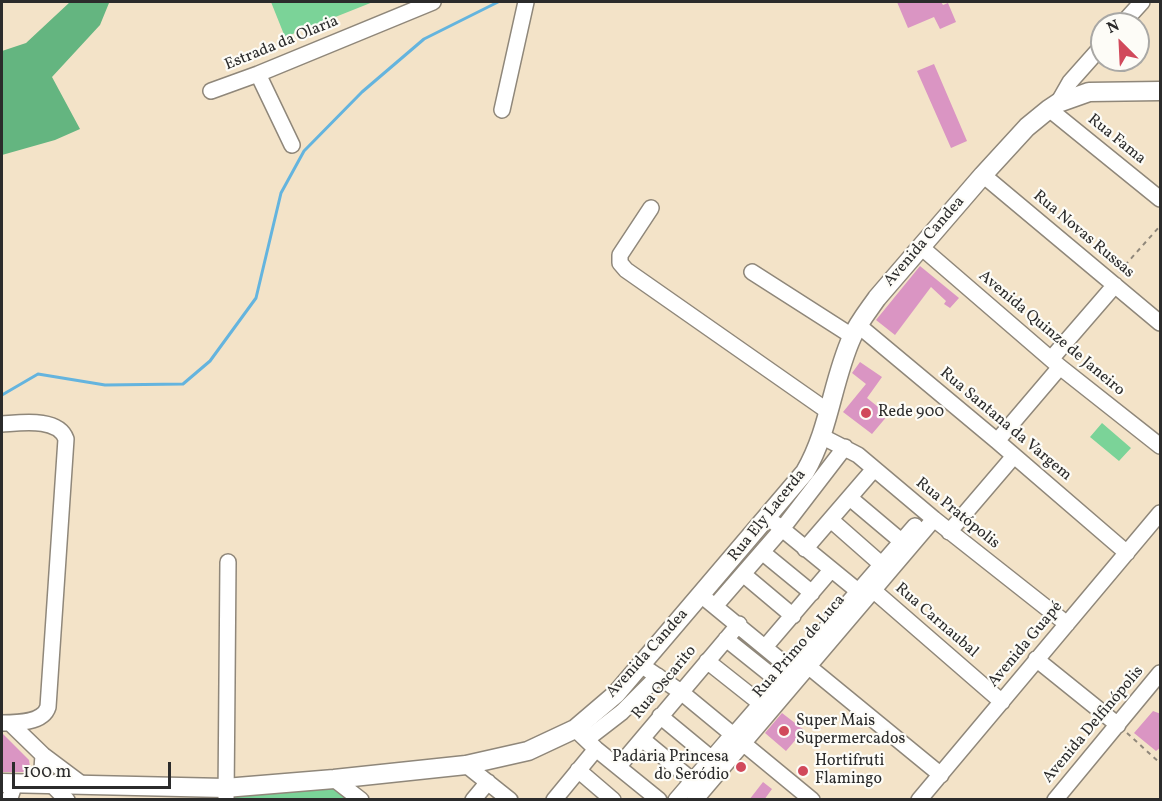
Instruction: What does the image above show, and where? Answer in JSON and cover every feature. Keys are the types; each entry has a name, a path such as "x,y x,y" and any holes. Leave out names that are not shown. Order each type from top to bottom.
{"main road":[{"path":"1053,106 1089,92 1161,91"},
{"name":"Avenida Candea","path":"10,792 46,784 225,794 334,779 466,765 586,739 616,694 641,665 708,601 768,516 805,472 823,437 855,331 877,298 1027,127 1053,106"}],"street":[{"name":"Estrada da Olaria","path":"211,91 258,75 433,2"},
{"path":"502,110 526,2"},
{"path":"1053,106 1090,60"},
{"path":"258,75 292,145"},
{"name":"Rua Fama","path":"1053,106 1161,199"},
{"name":"Rua Novas Russas","path":"983,175 1161,323"},
{"path":"651,208 620,255 620,263 626,270 829,412"},
{"name":"Avenida Quinze de Janeiro","path":"921,247 1056,363 1161,446"},
{"name":"Rua Santana da Vargem","path":"752,272 855,331 997,441 1127,553"},
{"path":"997,441 1113,283"},
{"path":"2,424 33,423 53,426 60,429 66,439 51,697 46,713 40,717 6,723"},
{"name":"Rua Pratópolis","path":"823,437 845,447 874,469 1067,624"},
{"name":"Rua Ely Lacerda","path":"708,601 743,574 782,529 845,447"},
{"path":"950,532 1014,456"},
{"path":"806,549 874,469"},
{"path":"850,498 901,541"},
{"name":"Avenida Guapé","path":"919,800 1161,513"},
{"name":"Rua Carnaubal","path":"768,516 831,570 866,593 1002,702"},
{"name":"Rua Primo de Luca","path":"695,800 737,736 800,670 934,519"},
{"path":"831,520 881,564"},
{"path":"866,593 881,564 915,526"},
{"path":"762,552 812,593"},
{"path":"225,794 228,562"},
{"path":"766,646 831,570"},
{"path":"743,574 793,616"},
{"path":"708,601 941,775"},
{"name":"Rua Oscarito","path":"619,766 738,624"},
{"path":"726,639 771,675"},
{"path":"1036,659 1118,725"},
{"path":"708,661 760,703"},
{"path":"641,665 681,692 737,736 812,800"},
{"path":"675,800 712,759 737,736 760,703 800,670"},
{"name":"Avenida Delfinópolis","path":"1055,800 1161,673"},
{"path":"562,797 578,770 586,739 622,711 658,676"},
{"path":"660,716 712,759"},
{"path":"6,723 83,785"},
{"path":"586,739 619,766 642,794 659,800"},
{"path":"642,739 693,781"},
{"path":"44,755 46,784 67,800"},
{"path":"466,765 510,800"},
{"path":"578,770 614,800"},
{"path":"334,779 356,798"},
{"path":"473,800 488,782"}],"path":[{"path":"1113,283 1161,226"},
{"path":"1118,725 1161,763"}],"green space":[{"path":"70,2 109,3 100,25 52,77 80,129 55,140 2,155 2,51 26,43"},
{"path":"271,2 373,2 285,37"},
{"path":"1102,423 1131,448 1119,461 1090,437"},
{"path":"332,786 347,799 230,800 233,795"}],"building":[{"path":"897,2 941,2 943,5 948,3 956,22 940,29 934,17 908,28"},
{"path":"934,64 967,141 951,148 917,71"},
{"path":"920,266 959,298 950,308 931,287 895,335 876,320"},
{"name":"Rede 900","path":"860,362 882,377 867,398 888,415 872,434 843,412 866,384 852,373"},
{"path":"1153,711 1161,714 1161,747 1156,751 1134,733"},
{"name":"Super Mais Supermercados","path":"782,713 804,730 786,751 765,733"},
{"path":"2,733 29,760 30,767 24,772 2,772"},
{"path":"763,782 772,789 764,800 749,800"}],"waterway":[{"path":"2,395 38,374 105,385 183,384 210,361 256,298 281,193 304,151 362,92 424,39 498,2"}],"place":[{"name":"Rede 900","path":"866,413"},
{"name":"Super Mais Supermercados","path":"784,731"},
{"name":"Padaria Princesa do Seródio","path":"741,767"},
{"name":"Hortifruti Flamingo","path":"803,771"}]}
